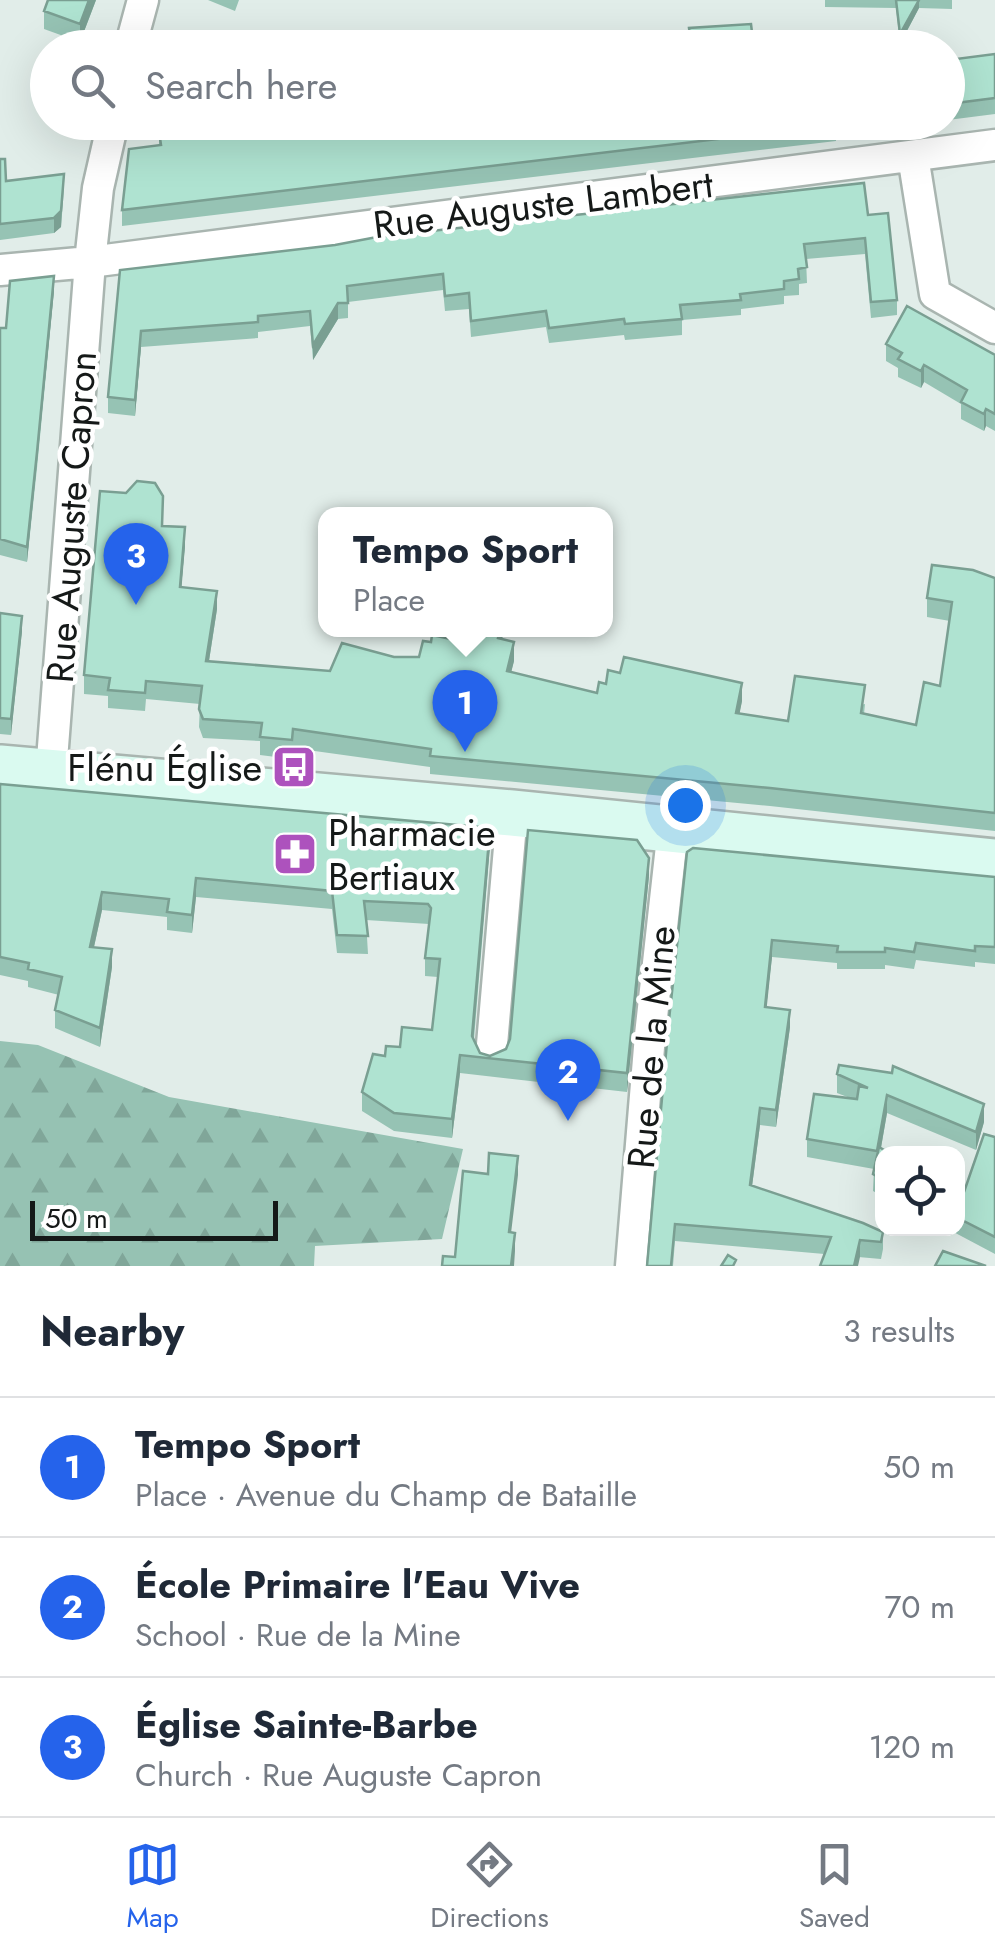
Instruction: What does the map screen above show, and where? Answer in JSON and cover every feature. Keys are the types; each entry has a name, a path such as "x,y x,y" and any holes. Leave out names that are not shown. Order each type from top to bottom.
{"street":[{"path":"135,30 144,0"},
{"name":"Rue Auguste Capron","path":"51,773 90,262 98,188 109,140"},
{"name":"Rue Auguste Lambert","path":"90,262 995,146"},
{"path":"913,156 935,294 995,328"},
{"path":"0,270 90,262"},
{"path":"0,768 673,828 995,862"},
{"path":"491,1056 512,813"},
{"name":"Rue de la Mine","path":"631,1266 650,1035 673,828"}],"green space":[{"path":"0,1041 38,1045 169,1097 463,1149 442,1239 315,1246 314,1266 0,1266"}],"building":[{"path":"48,0 89,0 80,24 44,11"},
{"path":"896,0 919,0 902,30"},
{"path":"751,24 752,30 689,30"},
{"path":"995,54 995,98 965,102 965,58"},
{"path":"160,140 710,140 122,210 129,149 161,145"},
{"path":"0,159 5,159 6,181 64,174 61,211 54,218 0,224"},
{"path":"864,183 868,215 888,213 897,300 871,302 865,238 804,244 807,267 798,269 799,279 784,281 784,289 740,294 741,300 680,305 682,319 625,324 624,319 549,328 546,311 471,321 469,293 445,296 443,274 347,286 348,303 338,303 313,345 310,311 258,316 258,322 141,331 135,400 108,397 120,270"},
{"path":"54,276 27,547 0,539 0,328 6,328 10,281"},
{"path":"907,306 995,355 995,414 986,409 984,414 961,402 967,390 924,365 921,371 898,359 902,353 886,344"},
{"path":"137,481 155,483 163,496 162,526 185,527 180,587 217,591 206,661 330,671 342,643 394,657 419,657 423,641 431,642 432,637 498,637 514,642 507,671 597,693 599,682 606,684 608,670 620,673 624,657 742,683 736,713 788,721 795,676 865,685 861,713 916,725 924,682 940,686 952,602 927,598 932,565 973,570 995,578 995,813 430,756 431,749 293,729 292,740 260,737 262,723 203,719 199,709 202,686 146,681 145,693 108,690 110,678 84,675 100,491 126,493"},
{"path":"0,613 22,616 11,719 0,718"},
{"path":"0,784 490,828 472,1036 480,1053 490,1056 506,1049 510,1039 528,830 637,840 649,858 627,1073 460,1055 452,1119 394,1113 362,1092 373,1054 385,1056 386,1046 400,1047 402,1027 432,1030 440,959 425,958 431,908 428,904 364,901 368,936 337,935 332,891 196,878 192,915 167,912 169,899 102,892 90,947 112,949 100,1028 55,1010 62,977 28,969 29,963 0,957"},
{"path":"693,848 995,877 995,947 975,946 975,951 916,943 914,952 885,948 885,952 837,952 838,946 772,940 765,1007 790,1010 776,1110 760,1108 750,1185 875,1228 875,1236 882,1236 881,1242 860,1240 854,1266 820,1266 831,1237 675,1224 671,1266 647,1266 687,852"},
{"path":"839,1065 892,1073 893,1066 984,1104 976,1132 887,1095 875,1151 807,1139 814,1094 857,1099 859,1086 868,1088 837,1074"},
{"path":"984,1134 995,1137 995,1237 965,1222 965,1189"},
{"path":"489,1153 518,1156 509,1232 515,1233 511,1266 442,1266 443,1256 455,1257 463,1171 488,1174"},
{"path":"943,1251 986,1266 935,1266"},
{"path":"728,1255 736,1260 733,1266 721,1266"}],"place":[{"name":"Église Sainte-Barbe","path":"136,605"},
{"name":"Tempo Sport","path":"465,752"},
{"name":"Flénu Église","path":"294,767"},
{"name":"Pharmacie Bertiaux","path":"295,854"},
{"name":"École Primaire l'Eau Vive","path":"568,1121"}]}
